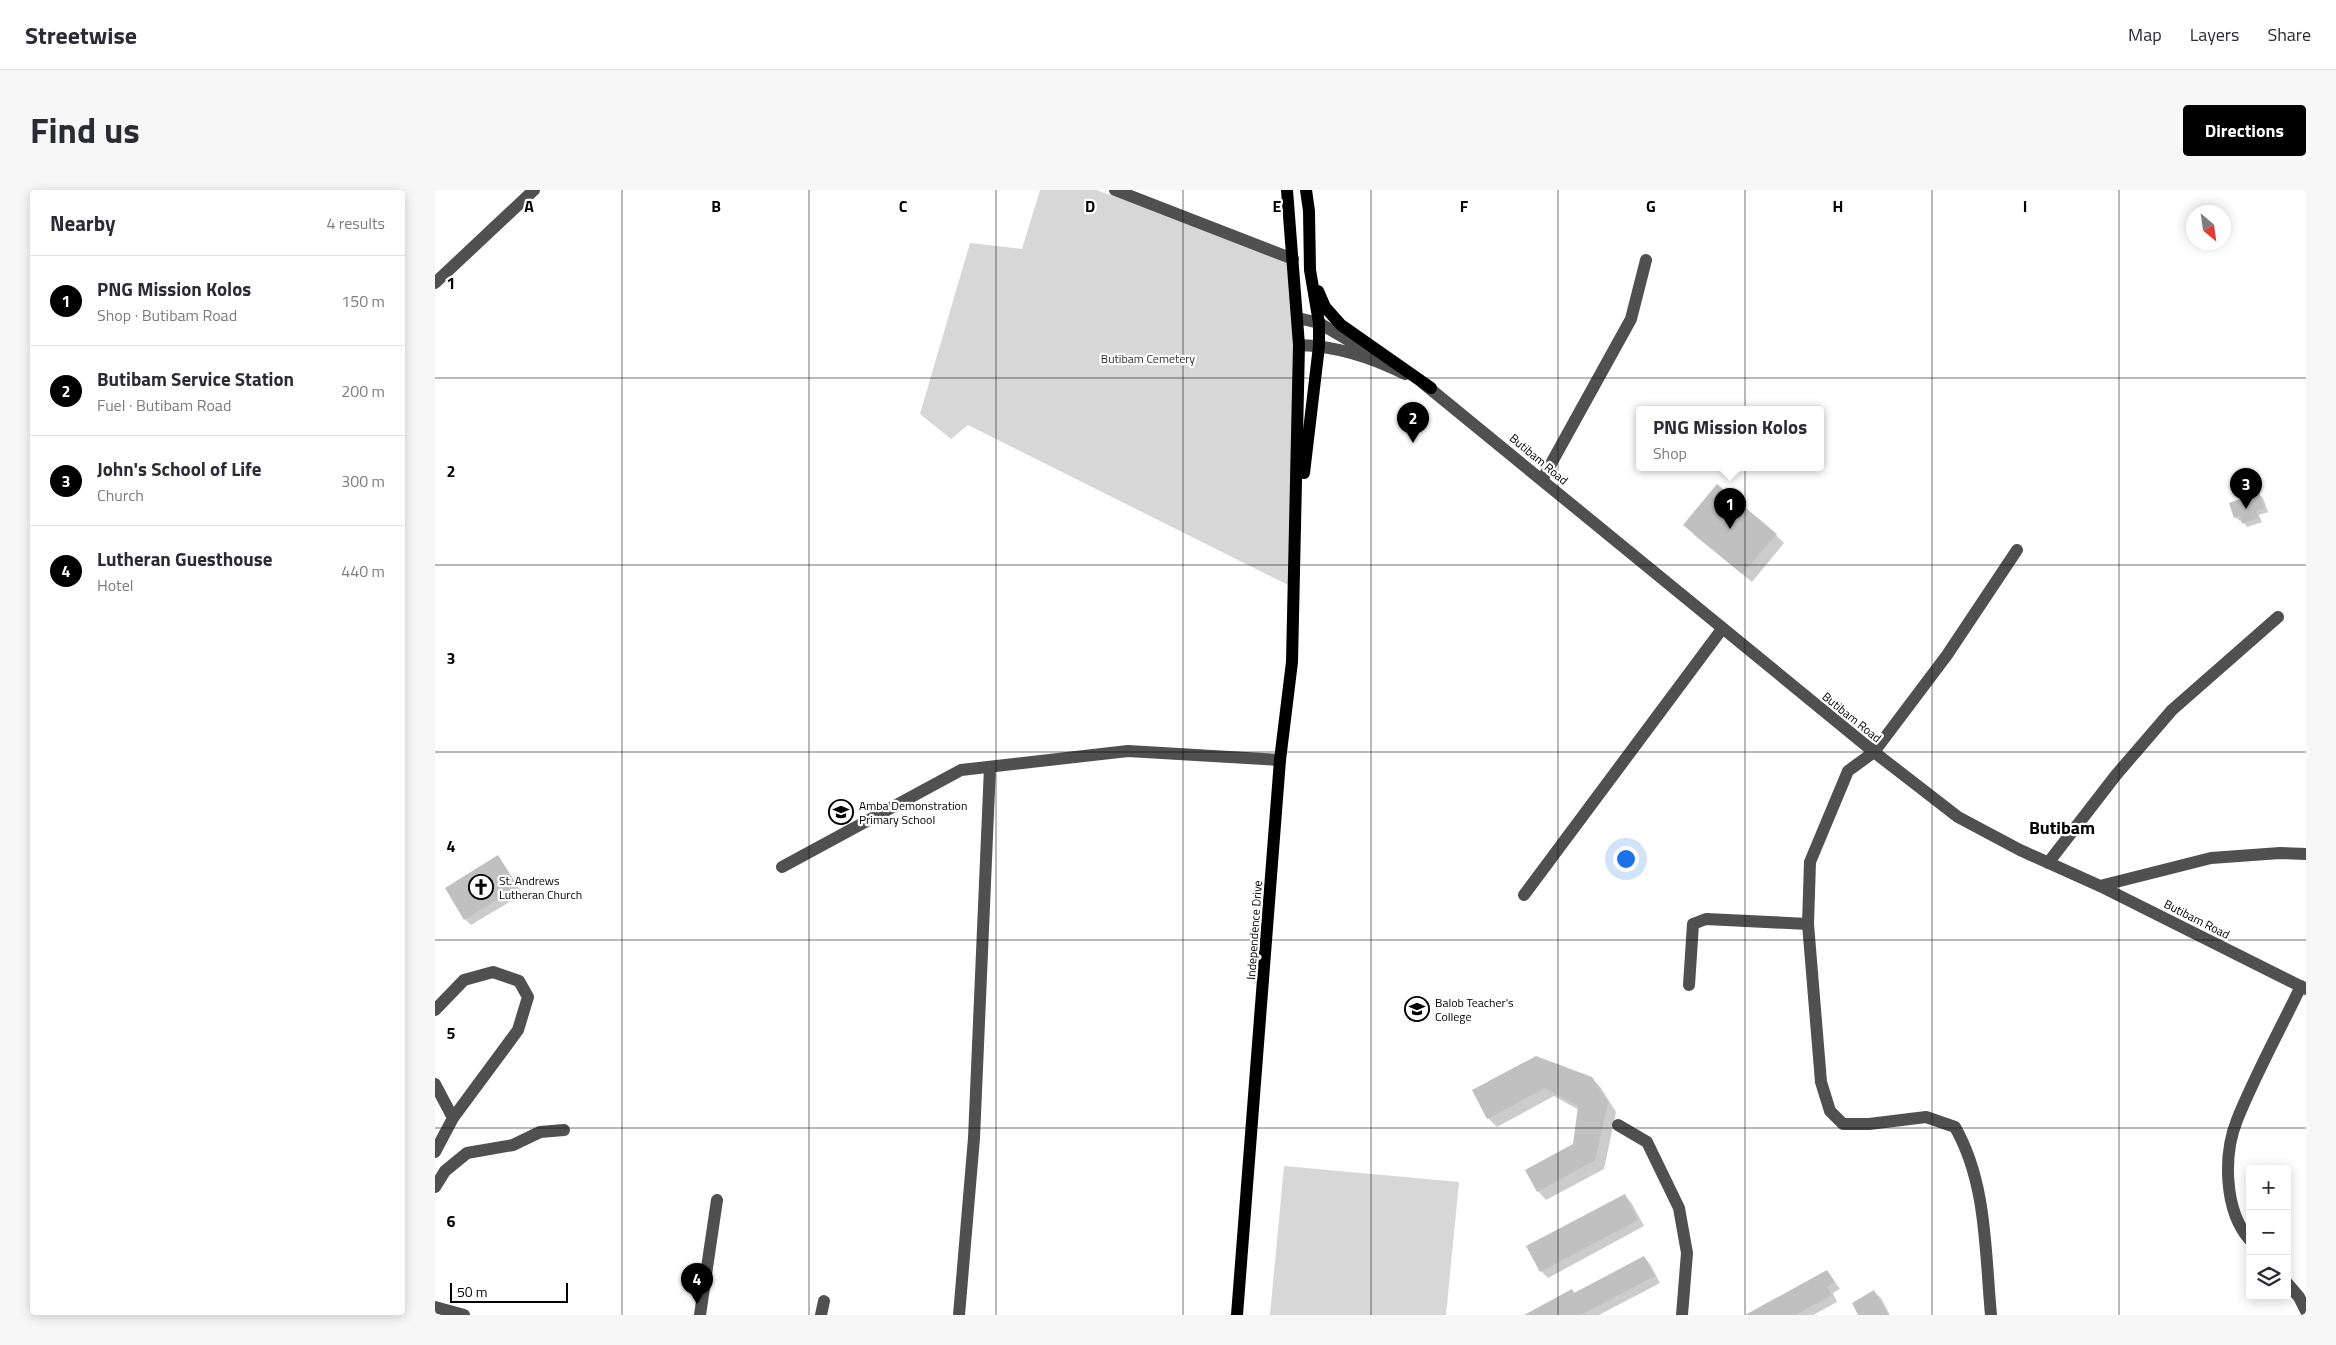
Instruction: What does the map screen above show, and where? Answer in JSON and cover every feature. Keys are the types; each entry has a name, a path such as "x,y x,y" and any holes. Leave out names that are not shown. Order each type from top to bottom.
{"main road":[{"path":"1287,190 1299,346 1295,548"},
{"path":"1295,548 1319,346 1319,323 1310,270 1309,211 1306,190"},
{"path":"1310,270 1325,307 1341,325 1431,388"},
{"name":"Independence Drive","path":"1237,1315 1279,760 1292,662 1295,548"}],"street":[{"path":"435,283 534,190"},
{"path":"1115,190 1293,259"},
{"path":"1542,480 1631,319 1646,260"},
{"name":"Butibam Road","path":"1298,318 1319,323 1431,388 1873,752 1958,817 2020,850 2100,886 2303,987"},
{"name":"Butibam Road","path":"1299,346 1319,346 1368,357 1431,388"},
{"path":"1991,1315 1978,1185 1967,1147 1955,1127 1926,1117 1869,1124 1843,1124 1830,1111 1821,1082 1808,924 1810,862 1847,771 1873,752 1947,655 2017,550"},
{"path":"2048,863 2116,775 2172,710 2278,617"},
{"path":"1524,895 1723,629"},
{"path":"782,867 961,770 1128,751 1279,760"},
{"path":"959,1315 974,1138 990,767"},
{"path":"2100,886 2211,858 2280,853 2306,854"},
{"path":"1689,985 1690,940 1693,924 1706,919 1808,924"},
{"path":"435,1010 464,980 493,972 519,981 528,997 518,1030 453,1118 435,1152"},
{"path":"2246,1236 2232,1205 2229,1158 2236,1122 2303,987"},
{"path":"435,1084 453,1118"},
{"path":"1618,1125 1647,1142 1679,1208 1687,1253 1683,1315"},
{"path":"435,1187 445,1171 467,1153 513,1145 540,1132 564,1130"},
{"path":"700,1315 717,1200"},
{"path":"2291,1288 2299,1297 2306,1311"},
{"path":"821,1315 824,1300"},
{"path":"435,1307 464,1315"}],"green space":[{"name":"Butibam Cemetery","path":"1040,190 1096,190 1293,259 1296,589 968,425 951,439 920,414 970,243 1022,249"},
{"path":"1284,1166 1459,1182 1446,1315 1270,1315"}],"building":[{"path":"1717,484 1777,534 1742,574 1683,525"},
{"path":"2259,492 2264,508 2256,511 2258,518 2242,524 2240,516 2234,518 2229,503"},
{"name":"St. Andrews Lutheran Church","path":"498,855 518,887 464,920 445,888"},
{"path":"1536,1056 1592,1077 1608,1103 1595,1160 1537,1192 1525,1170 1573,1144 1578,1106 1545,1088 1487,1119 1472,1090"},
{"path":"1625,1194 1638,1220 1540,1272 1526,1246"},
{"path":"1644,1256 1655,1276 1581,1315 1524,1315 1572,1289 1574,1293"},
{"path":"1827,1270 1835,1282 1827,1287 1832,1295 1795,1315 1745,1315"},
{"path":"1874,1290 1888,1315 1858,1315 1852,1303"}],"place":[{"name":"Butibam Service Station","path":"1413,443"},
{"name":"John's School of Life","path":"2246,509"},
{"name":"PNG Mission Kolos","path":"1730,529"},
{"name":"Amba Demonstration Primary School","path":"841,812"},
{"name":"St. Andrews Lutheran Church","path":"481,887"},
{"name":"Balob Teacher's College","path":"1417,1009"},
{"name":"Lutheran Guesthouse","path":"697,1304"}],"district":[{"name":"Butibam","path":"2062,827"}]}
